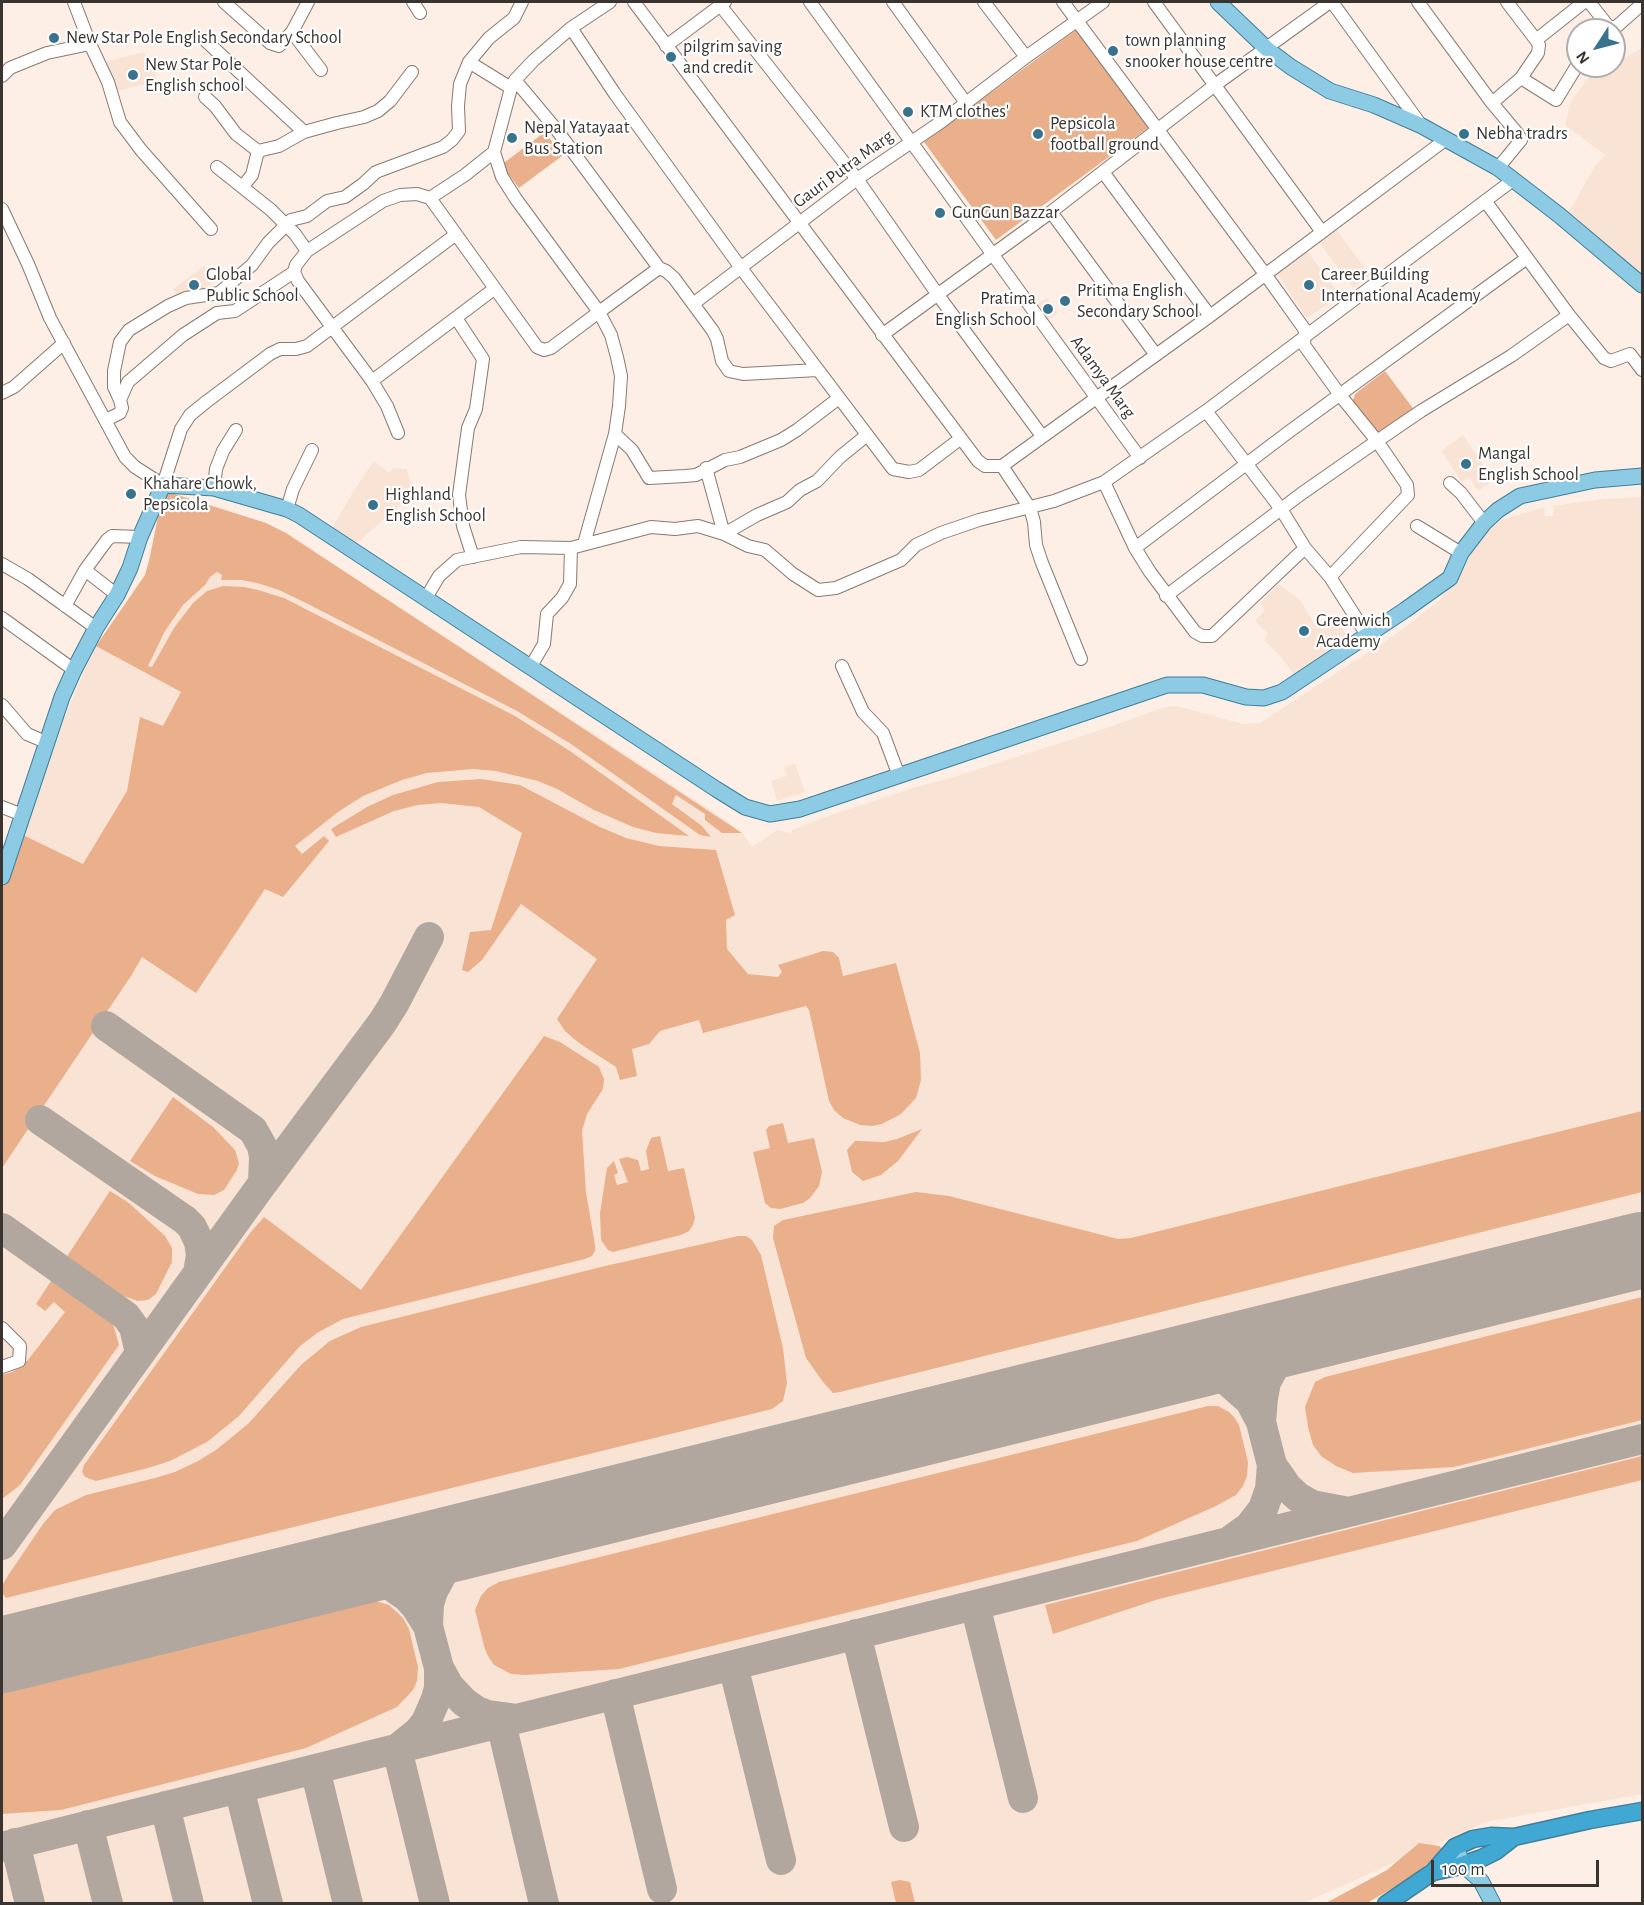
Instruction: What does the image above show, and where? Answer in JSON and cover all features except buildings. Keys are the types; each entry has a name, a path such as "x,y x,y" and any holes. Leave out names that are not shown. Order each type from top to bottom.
{"highway":[{"path":"1386,1904 1433,1872 1455,1847 1473,1839 1491,1836 1514,1837 1642,1811"},
{"path":"1433,1872 1482,1858 1496,1851 1514,1837"}],"main road":[{"path":"1218,2 1267,48 1291,67 1330,91 1374,105 1422,126 1498,168 1559,215 1642,285"},
{"path":"2,877 62,697 96,628 117,595 130,568 140,537 163,484 214,488 287,509 531,666 716,789 754,810 770,814 784,813 899,776 1167,685 1203,685 1246,697 1264,698 1282,692 1450,578 1461,554 1484,523 1498,510 1520,496 1595,480 1642,476"},
{"path":"1473,1839 1482,1858 1481,1881"},
{"path":"1455,1847 1463,1865 1481,1881 1492,1904"}],"street":[{"path":"74,2 108,82 120,122 141,150 211,229"},
{"path":"224,2 275,46 279,46 292,32 308,2"},
{"path":"412,2 420,13"},
{"path":"106,420 120,413 122,408 114,387 114,371 120,342 129,330 168,306 186,298 219,292 252,265 285,224 291,220 307,216 327,201 345,196 376,172 443,147 452,140 459,131 460,84 469,62 489,38 514,18 522,2"},
{"path":"584,544 615,434 621,376 611,335 599,312 516,199 502,177 494,153 513,84 534,60 571,28 610,2"},
{"path":"634,2 960,439 978,462 985,466 1002,466 1210,316 1445,140"},
{"name":"Adamya Marg","path":"810,2 1140,458"},
{"path":"893,2 966,103"},
{"path":"984,2 1026,57"},
{"path":"1063,2 1305,330 1305,345 1407,485 1408,495 1330,577"},
{"name":"Gauri Putra Marg","path":"693,304 857,179 911,143 1103,2"},
{"path":"1154,2 1322,232"},
{"path":"882,335 1051,212 1215,86 1331,2 1422,126"},
{"path":"1418,2 1521,140 1498,168"},
{"path":"1492,103 1521,78 1538,53 1539,45 1536,39 1507,2"},
{"path":"1536,39 1586,2 1598,18"},
{"path":"666,46 722,3 857,179 938,295 1042,436"},
{"path":"1626,18 1642,4"},
{"path":"571,28 615,94 741,268 893,469 909,472 919,470 960,439"},
{"path":"292,32 321,70"},
{"path":"206,41 304,132"},
{"path":"2,75 10,68 47,53 90,44"},
{"path":"469,62 513,84 556,129 659,268 674,278 713,331 722,361 729,371 743,374 818,370"},
{"path":"258,151 279,146 304,132 364,117 378,111 390,102 412,72"},
{"path":"1521,78 1556,100 1569,78"},
{"path":"205,97 215,106 236,134 258,151"},
{"path":"243,186 252,174 258,151"},
{"path":"430,198 494,153"},
{"path":"217,167 243,186 285,224 307,252"},
{"path":"1103,172 1210,316"},
{"path":"426,598 439,576 457,560 521,547 571,548 651,527 675,529 698,526 724,534 748,546 765,550 793,574 818,590 836,588 900,560 916,545 954,528 1030,508 1104,482 1306,338 1513,180"},
{"path":"398,433 387,406 372,381 294,272 296,264 307,252 383,201 400,195 417,194 430,198 537,347 543,350 551,348 659,268"},
{"path":"1486,202 1569,315 1604,358 1611,361 1630,354 1642,370"},
{"path":"2,208 50,318 125,458 163,484 181,429 190,416 270,354 307,346 455,235"},
{"path":"1051,212 1156,355"},
{"path":"1135,548 1527,258"},
{"path":"120,400 128,382 183,335 217,313 235,311 294,272"},
{"path":"372,381 494,289"},
{"path":"1166,596 1281,509 1377,441 1511,356 1569,315"},
{"path":"456,318 483,359 476,409 468,428 459,495 463,526 473,556"},
{"path":"2,393 14,387 64,343"},
{"path":"615,434 632,450 649,478 662,479 696,475 725,460 781,440 804,426 839,398"},
{"path":"1206,411 1281,509 1305,548 1330,577 1367,635"},
{"path":"214,488 216,469 223,450 236,430"},
{"path":"724,534 757,515 787,502 800,490 818,481 840,457 867,435"},
{"path":"287,509 293,489 312,450"},
{"path":"1002,466 1030,508 1036,544 1042,563 1081,659"},
{"path":"706,468 724,534"},
{"path":"1104,482 1135,548 1166,596 1195,632 1202,636 1212,636 1305,548"},
{"path":"1450,483 1461,493 1484,523"},
{"path":"1417,526 1461,554"},
{"path":"65,606 84,570 106,540 111,536 140,537"},
{"path":"531,666 544,644 547,614 562,598 570,584 571,548"},
{"path":"2,564 28,579 96,628"},
{"path":"84,570 117,595"},
{"path":"2,618 74,670"},
{"path":"842,666 862,712 883,733 899,776"},
{"path":"2,705 27,734 48,743"},
{"path":"2,807 23,814"},
{"path":"2,1328 20,1346 19,1360 2,1367"}],"shaded area":[{"name":"Pepsicola football ground","path":"1080,27 1152,125 996,240 924,142"},
{"path":"1642,48 1642,276 1569,212 1595,166 1605,155 1565,125 1571,101 1588,78 1626,78 1626,57"},
{"name":"New Star Pole English school","path":"143,52 156,69 156,81 114,92 105,62"},
{"path":"545,132 562,156 519,188 501,165"},
{"path":"1335,228 1370,275 1353,288 1318,241"},
{"name":"Career Building International Academy","path":"1306,250 1341,296 1307,318 1277,274"},
{"name":"Global Public School","path":"204,266 215,282 185,305 173,289"},
{"name":"Pratima English School","path":"1047,298 1058,313 1048,320 1037,304"},
{"path":"1385,371 1415,411 1378,432 1352,403 1355,394"},
{"name":"Mangal English School","path":"1463,435 1494,480 1478,491 1469,478 1462,482 1441,451"},
{"name":"Highland English School","path":"374,461 389,473 394,468 406,469 413,487 396,509 357,543 333,527"},
{"path":"168,492 266,523 286,533 727,821 742,833 752,847 777,830 792,833 792,830 828,816 1101,730 1165,707 1177,706 1243,724 1260,723 1399,632 1440,600 1483,535 1502,520 1544,507 1545,516 1554,516 1553,506 1602,499 1642,497 1642,1794 1486,1822 1304,1903 2,1904 2,888 12,869 63,722 85,669 96,646 145,575 158,517"},
{"path":"168,492 266,523 286,533 742,833 722,833 705,820 705,814 676,795 672,804 702,826 711,837 700,835 571,744 517,711 279,590 242,580 221,580 222,575 217,572 183,605 165,631 148,666 152,667 174,628 193,603 207,591 223,586 244,587 284,598 515,716 570,751 689,836 656,833 633,827 538,781 496,771 473,769 427,773 402,780 363,796 338,812 295,846 302,854 324,836 329,841 283,897 265,889 196,993 142,957 2,1168 2,888 12,869 23,835 83,864 127,791 140,717 163,726 181,692 96,646 145,575 158,517"},
{"name":"Greenwich Academy","path":"1279,584 1300,600 1317,628 1335,618 1350,640 1296,677 1264,640 1268,634 1255,621 1265,610 1260,603"},
{"path":"795,763 805,792 777,801 771,781 787,776 784,767"},
{"path":"481,779 520,785 626,838 659,846 716,850 735,915 726,920 727,949 748,974 778,977 782,972 778,965 823,951 833,952 839,958 843,976 896,963 920,1053 921,1080 916,1098 901,1114 882,1124 860,1125 843,1118 834,1110 829,1101 809,1010 806,1006 703,1033 699,1020 660,1031 649,1044 632,1049 637,1076 620,1080 616,1067 579,1043 565,1031 557,1019 597,959 521,904 482,960 468,972 462,970 470,932 491,930 522,833 479,807 441,803 418,805 394,811 336,837 331,829 367,807 393,795 438,782"},
{"path":"544,1036 560,1042 599,1067 604,1079 603,1089 587,1114 582,1131 586,1192 595,1245 592,1256 343,1319 317,1333 299,1347 239,1416 207,1442 170,1461 148,1468 96,1481 85,1477 82,1472 84,1465 250,1233 264,1217 361,1290"},
{"path":"173,1097 213,1127 235,1150 239,1163 237,1170 224,1190 214,1195 198,1194 155,1176 130,1161"},
{"path":"1642,1111 1642,1192 840,1392 833,1393 806,1358 773,1238 774,1226 783,1220 916,1192 949,1196 1118,1239 1131,1238"},
{"path":"783,1123 788,1143 814,1138 822,1172 819,1186 810,1198 803,1203 780,1209 771,1208 765,1203 753,1152 770,1148 766,1130 769,1126"},
{"path":"922,1129 898,1161 881,1175 863,1181 852,1172 847,1150 855,1141 884,1142"},
{"path":"660,1136 668,1171 684,1168 695,1218 693,1225 689,1231 681,1235 613,1252 608,1250 601,1240 600,1213 607,1168 614,1161 618,1173 614,1175 617,1185 628,1182 619,1159 627,1157 638,1160 641,1171 649,1169 646,1151 651,1138"},
{"path":"110,1191 129,1203 165,1236 172,1248 172,1262 156,1294 148,1300 138,1301 99,1285 64,1261"},
{"path":"746,1236 752,1240 761,1255 783,1348 787,1383 783,1401 772,1409 6,1598 3,1594 3,1584 9,1574 55,1510 86,1495 175,1472 216,1450 248,1424 301,1365 330,1341 361,1327 601,1267"},
{"path":"55,1275 108,1319 114,1327 119,1345 20,1485 2,1499 2,1375 12,1372 28,1360 65,1312 54,1302 45,1311 36,1304"},
{"path":"1642,1297 1642,1420 1454,1467 1353,1473 1321,1456 1313,1445 1305,1407 1315,1382 1325,1377"},
{"path":"1208,1406 1218,1406 1229,1412 1239,1425 1248,1462 1247,1476 1243,1486 1236,1495 1216,1506 1137,1541 619,1669 511,1674 494,1665 484,1646 475,1610 481,1596 488,1588 499,1582"},
{"path":"1642,1456 1642,1480 1159,1599 1053,1634 1045,1605"},
{"path":"372,1600 389,1605 403,1618 409,1629 418,1667 417,1681 413,1690 397,1707 306,1748 61,1810 2,1814 2,1693"},
{"path":"1419,1843 1440,1846 1442,1851 1412,1877 1367,1903 1324,1904 1387,1870"},
{"path":"900,1880 910,1882 915,1903 896,1903 891,1882"}],"taxiway":[{"path":"263,1183 382,1023 429,937"},
{"path":"2,1545 263,1183 262,1146 253,1130 106,1026"},
{"path":"40,1120 185,1220 192,1227 199,1242 201,1255 198,1273"},
{"path":"2,1228 126,1316 134,1327 140,1353"},
{"path":"1310,1332 1277,1361 1266,1382 1261,1422 1272,1465 1288,1488 1312,1505 1344,1511"},
{"path":"1178,1365 1207,1371 1225,1379 1250,1401 1261,1422"},
{"path":"2,1847 1642,1439"},
{"path":"1231,1540 1249,1527 1263,1509 1270,1489 1272,1465"},
{"path":"435,1904 397,1749 418,1732 426,1722 439,1688 439,1668 428,1626 429,1604 433,1591 446,1567 482,1537"},
{"path":"336,1573 357,1574 384,1581 407,1597 428,1626"},
{"path":"975,1605 1023,1798"},
{"path":"856,1634 904,1827"},
{"path":"733,1665 781,1860"},
{"path":"439,1668 449,1686 464,1702 488,1715 511,1718"},
{"path":"615,1694 662,1889"},
{"path":"501,1723 544,1904"},
{"path":"315,1769 348,1904"},
{"path":"239,1788 268,1904"},
{"path":"165,1806 189,1904"},
{"path":"88,1825 108,1904"},
{"path":"15,1843 30,1904"}],"runway":[{"path":"2,1655 1642,1250"}],"place":[{"name":"New Star Pole English Secondary School","path":"54,38"},
{"name":"town planning snooker house centre","path":"1113,51"},
{"name":"pilgrim saving and credit","path":"671,57"},
{"name":"New Star Pole English school","path":"133,75"},
{"name":"KTM clothes'","path":"908,112"},
{"name":"Pepsicola football ground","path":"1038,134"},
{"name":"Nebha tradrs","path":"1464,134"},
{"name":"Nepal Yatayaat Bus Station","path":"512,138"},
{"name":"GunGun Bazzar","path":"940,213"},
{"name":"Global Public School","path":"194,285"},
{"name":"Career Building International Academy","path":"1309,285"},
{"name":"Pritima English Secondary School","path":"1065,301"},
{"name":"Pratima English School","path":"1048,309"},
{"name":"Mangal English School","path":"1466,464"},
{"name":"Khahare Chowk, Pepsicola","path":"131,494"},
{"name":"Highland English School","path":"373,505"},
{"name":"Greenwich Academy","path":"1304,631"}]}
